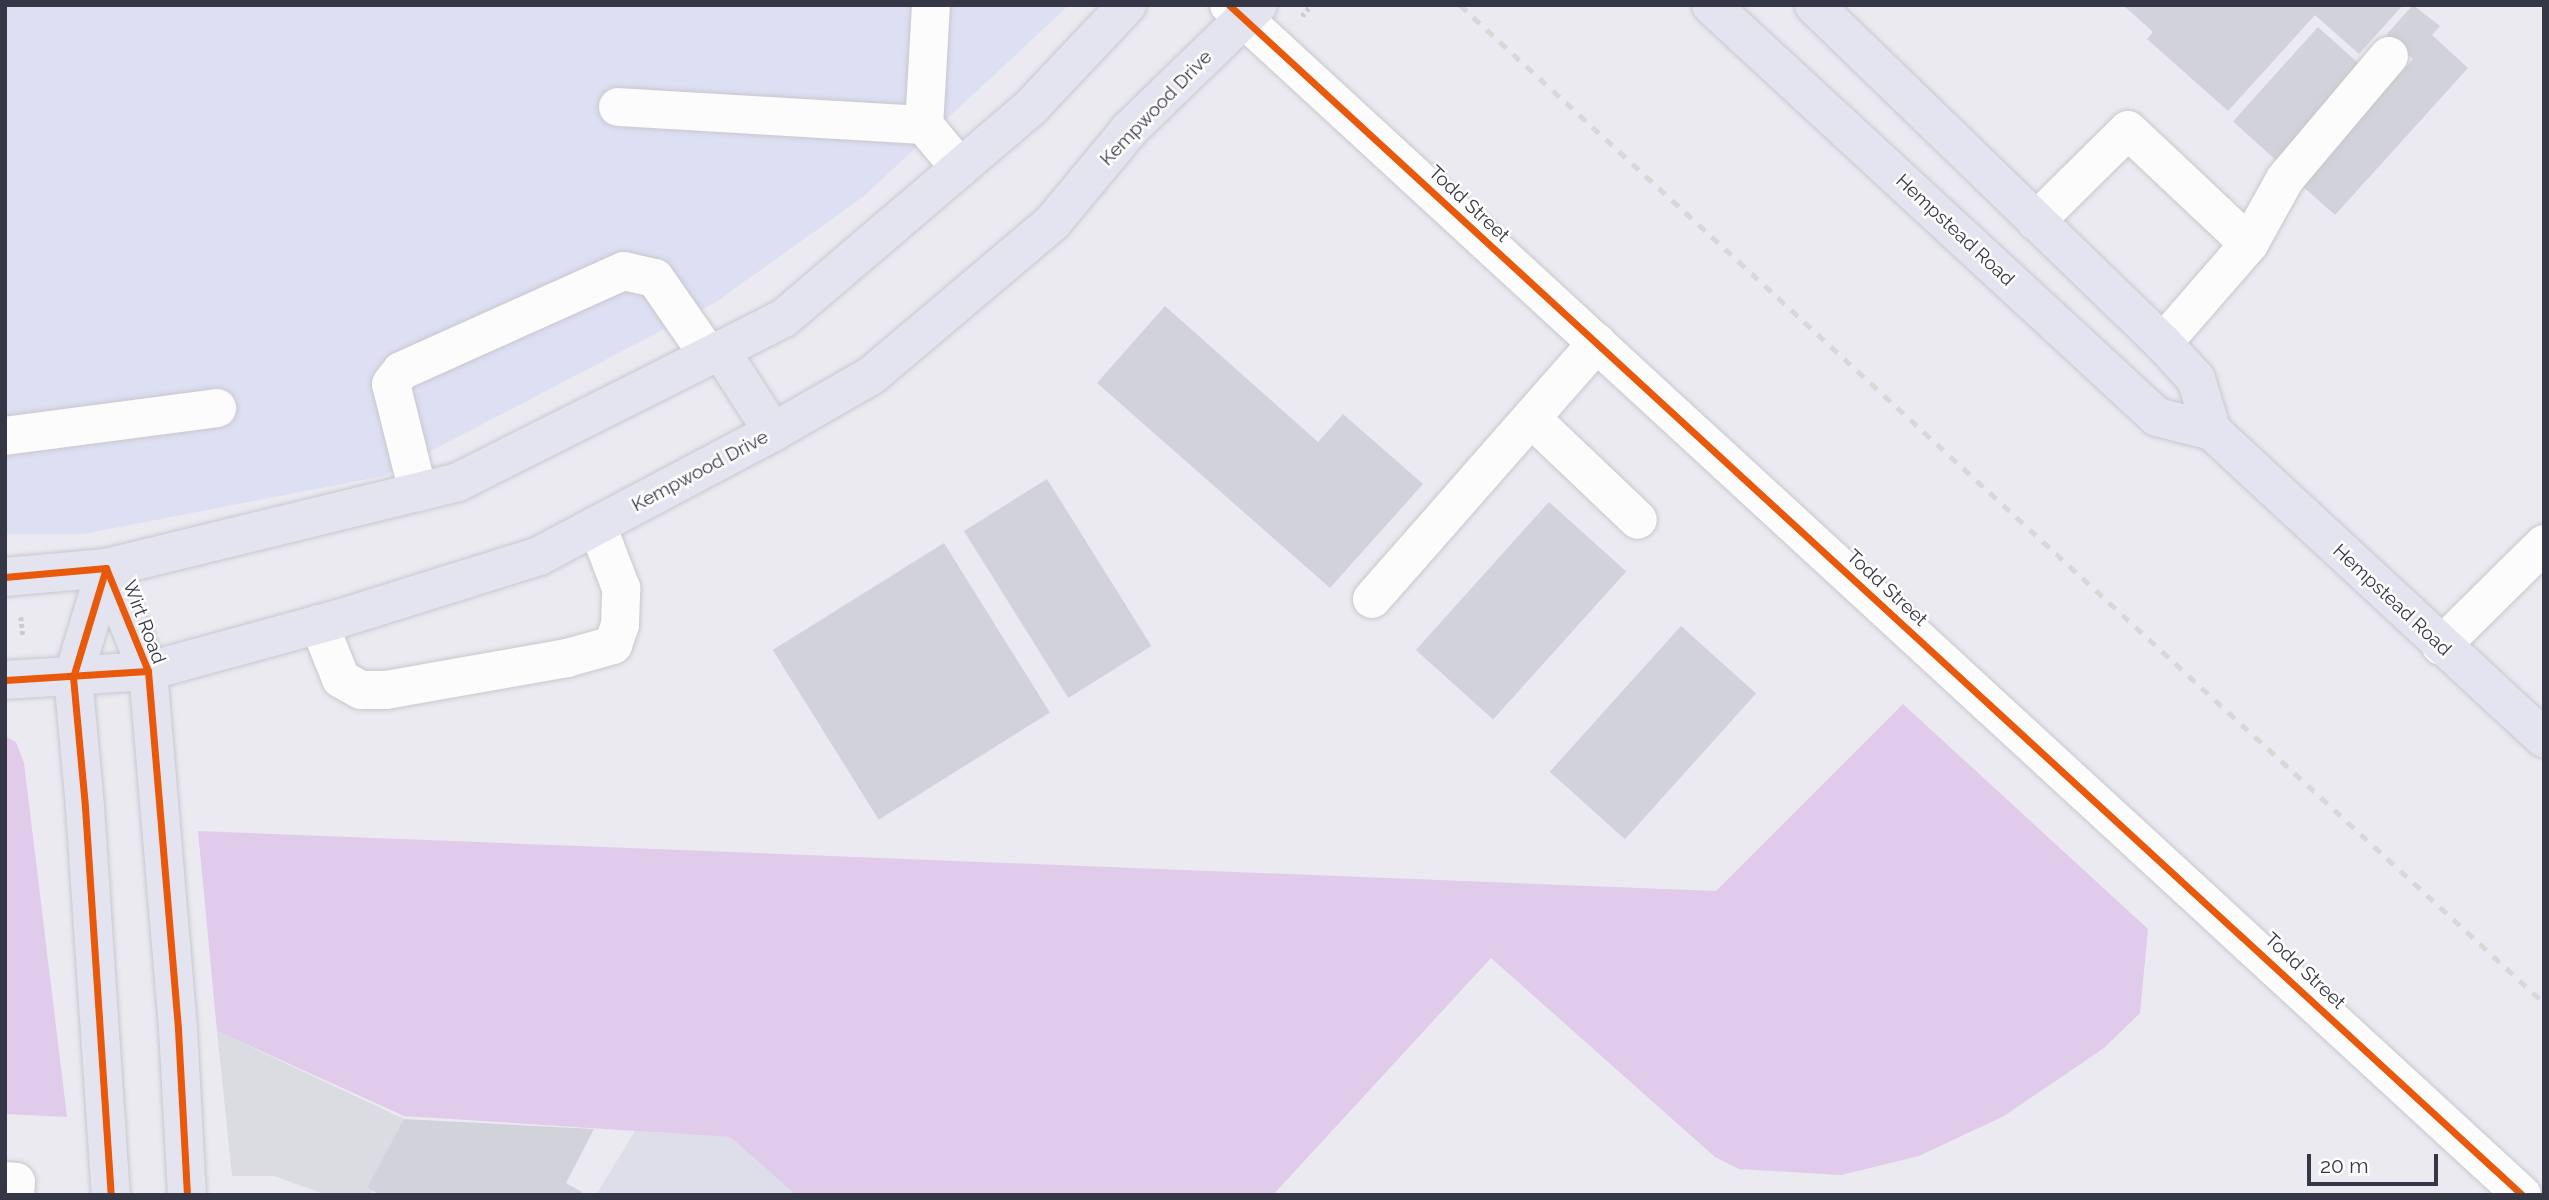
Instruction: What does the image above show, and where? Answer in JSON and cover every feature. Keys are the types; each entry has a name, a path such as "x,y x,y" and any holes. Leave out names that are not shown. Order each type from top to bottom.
{"main road":[{"path":"5,578 106,568 458,482 715,353 784,317 1031,107 1127,5"},
{"name":"Hempstead Road","path":"1711,5 2157,417 2212,431 2441,646 2544,738"},
{"name":"Hempstead Road","path":"1814,5 2164,343 2196,379 2212,431"},
{"name":"Kempwood Drive","path":"5,680 148,671 319,624 539,556 773,432 872,374 1053,222 1130,129 1244,10"},
{"path":"715,353 773,432"},
{"name":"Wirt Road","path":"106,568 148,671 178,1029 187,1195"},
{"name":"Wirt Road","path":"106,568 73,677 85,807 111,1195"}],"street":[{"path":"931,5 924,125 960,168"},
{"name":"Todd Street","path":"1244,10 1597,343 2522,1195"},
{"path":"2164,343 2249,244 2285,179 2389,56"},
{"path":"618,107 924,125"},
{"path":"2036,221 2128,130 2249,244"},
{"path":"418,492 391,384 401,371 624,271 655,278 715,353"},
{"path":"1372,599 1597,343"},
{"path":"5,436 217,408"},
{"path":"1532,419 1638,520"},
{"path":"319,624 341,679 361,690 386,690 567,658 613,645 620,625 621,588 597,525"},
{"path":"2441,646 2544,544"},
{"path":"5,1181 16,1182 15,1195"}],"path":[{"path":"21,614 24,647"}],"shaded area":[{"path":"5,5 1069,5 864,196 716,302 383,476 83,534 5,534"},
{"path":"1903,704 2148,929 2140,1013 2104,1048 2004,1116 1919,1156 1841,1175 1739,1169 1715,1157 1491,958 1273,1195 796,1195 730,1137 404,1116 217,1031 198,831 1716,891"},
{"path":"5,736 16,742 24,763 67,1117 5,1114"},
{"path":"217,1031 404,1119 370,1195 327,1195 274,1176 232,1176"},
{"path":"635,1131 730,1137 796,1195 596,1195"}],"building":[{"path":"2123,5 2403,5 2359,54 2315,15 2228,111 2147,39 2153,32"},
{"path":"2413,5 2440,26 2432,35 2468,68 2335,215 2300,184 2413,59 2386,35"},
{"path":"2318,27 2361,66 2276,160 2233,121"},
{"path":"1165,306 1318,442 1343,414 1423,484 1330,588 1097,383"},
{"path":"1047,479 1151,646 1068,698 964,531"},
{"path":"1549,502 1626,572 1493,719 1416,650"},
{"path":"944,543 1050,713 879,820 773,650"},
{"path":"1681,626 1756,694 1625,839 1550,772"},
{"path":"404,1119 594,1129 566,1183 582,1192 580,1195 381,1195 367,1188"}],"railway":[{"path":"1460,5 2544,1003"}],"cycle path":[{"path":"1229,5 2522,1195"},
{"path":"106,568 148,671 178,1029 187,1195"},
{"path":"106,568 73,677 85,807 111,1195"},
{"path":"5,577 106,568"},
{"path":"5,680 148,671"}]}
